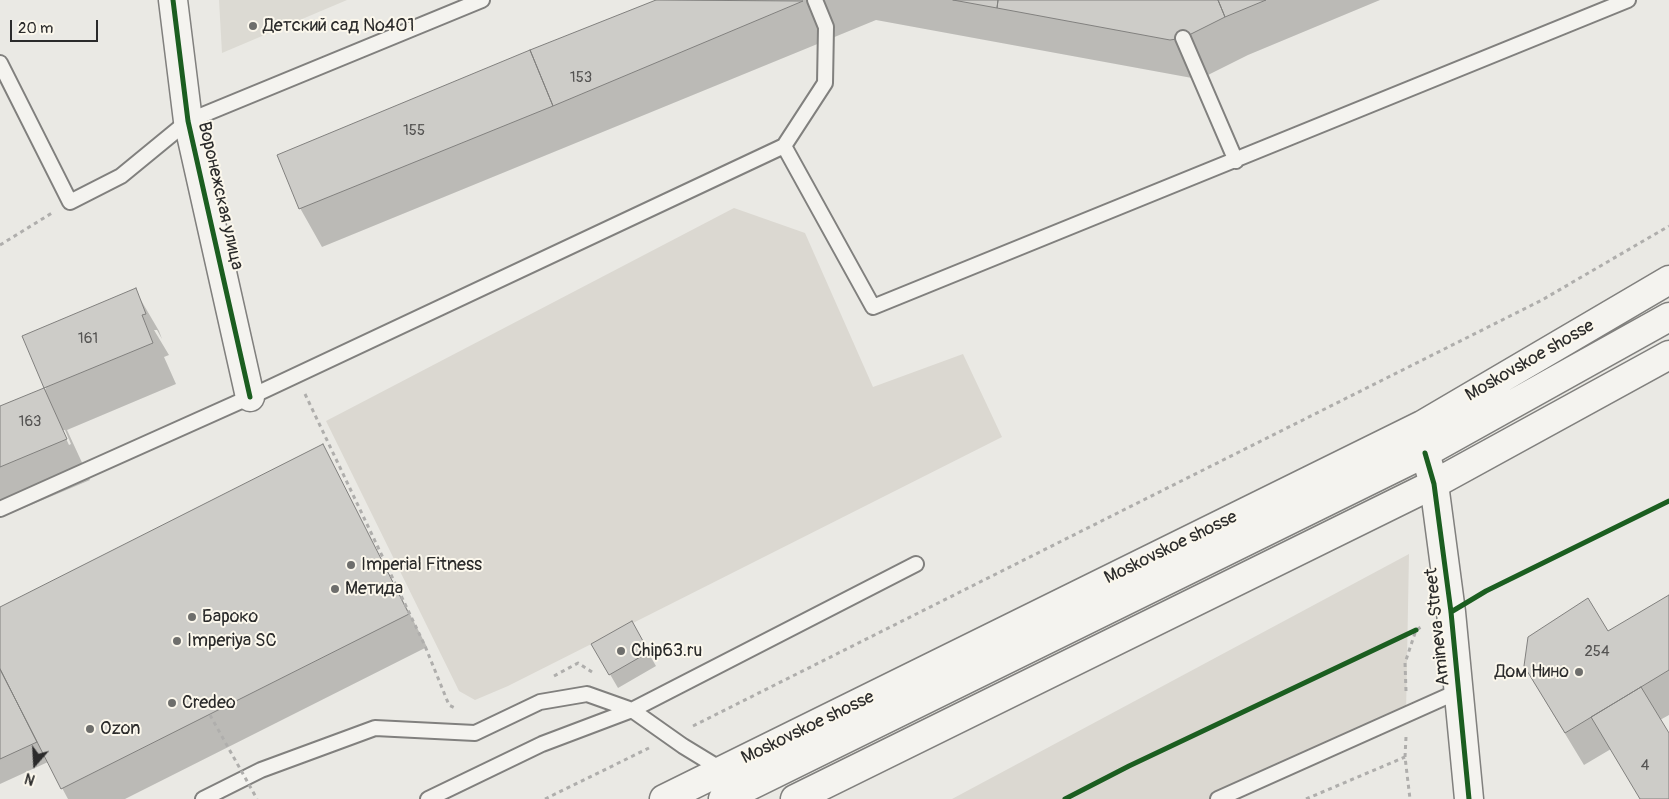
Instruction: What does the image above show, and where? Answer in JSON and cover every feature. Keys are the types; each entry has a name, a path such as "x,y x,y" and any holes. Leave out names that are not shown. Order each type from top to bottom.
{"main road":[{"name":"Воронежская улица","path":"173,0 188,122 250,397"},
{"name":"Moskovskoe shosse","path":"664,799 1422,425 1669,280"},
{"name":"Moskovskoe shosse","path":"723,799 1425,453 1669,317"},
{"path":"795,799 1434,484 1669,355"},
{"name":"Amineva Street","path":"1425,453 1434,484 1451,612 1469,799"}],"lane":[{"path":"0,63 70,202 121,176 188,122 482,0"},
{"path":"0,509 250,397 784,146 825,83 826,27 815,0"},
{"path":"784,146 873,307 1628,0"},
{"path":"1183,38 1236,160"},
{"path":"428,799 542,744 632,710 916,564"},
{"path":"1218,799 1459,691"},
{"path":"203,799 261,770 375,728 475,733 540,702 587,694 632,710 670,737 748,786"}],"path":[{"path":"0,245 70,202"},
{"path":"545,799 1033,558 1542,300 1669,226"},
{"path":"296,375 425,646 449,705 466,713"},
{"path":"1451,612 1486,591 1669,502"},
{"path":"1407,634 1416,630"},
{"path":"552,676 578,663 595,673"},
{"path":"210,714 257,799"},
{"path":"1306,799 1405,757"}],"shaded area":[{"name":"Детский сад №401","path":"219,0 347,0 222,53"},
{"path":"734,208 805,233 873,387 963,354 1002,437 508,686 475,700 459,691 326,421"},
{"path":"1409,554 1406,714 1218,799 952,799"}],"building":[{"path":"656,0 803,1 553,106 530,50"},
{"path":"953,0 998,0 997,8"},
{"path":"998,0 1218,0 1225,17 1183,38 1170,40 997,8"},
{"path":"1218,0 1266,0 1225,17"},
{"path":"530,50 553,106 299,209 277,155"},
{"path":"136,288 146,314 142,315 153,343 44,388 22,336"},
{"path":"44,388 67,439 0,467 0,406"},
{"name":"Imperiya SC","path":"323,444 409,614 61,789 0,669 0,607"},
{"path":"1669,595 1669,670 1565,733 1524,666 1528,637 1588,598 1608,631"},
{"path":"632,621 649,652 609,675 591,644"},
{"path":"0,669 37,742 0,759"},
{"path":"1641,687 1669,733 1669,799 1640,799 1591,717"}],"cycle path":[{"path":"173,0 188,121 250,397"},
{"path":"1425,453 1434,484 1451,612 1469,799"},
{"path":"1451,612 1486,591 1669,501"},
{"path":"1065,799 1129,766 1416,630"}],"place":[{"name":"Детский сад №401","path":"253,26"},
{"name":"Imperial Fitness","path":"351,565"},
{"name":"Метида","path":"335,589"},
{"name":"Бароко","path":"192,617"},
{"name":"Imperiya SC","path":"177,641"},
{"name":"Chip63.ru","path":"621,651"},
{"name":"Дом Нино","path":"1579,672"},
{"name":"Credeo","path":"172,703"},
{"name":"Ozon","path":"90,729"}]}
